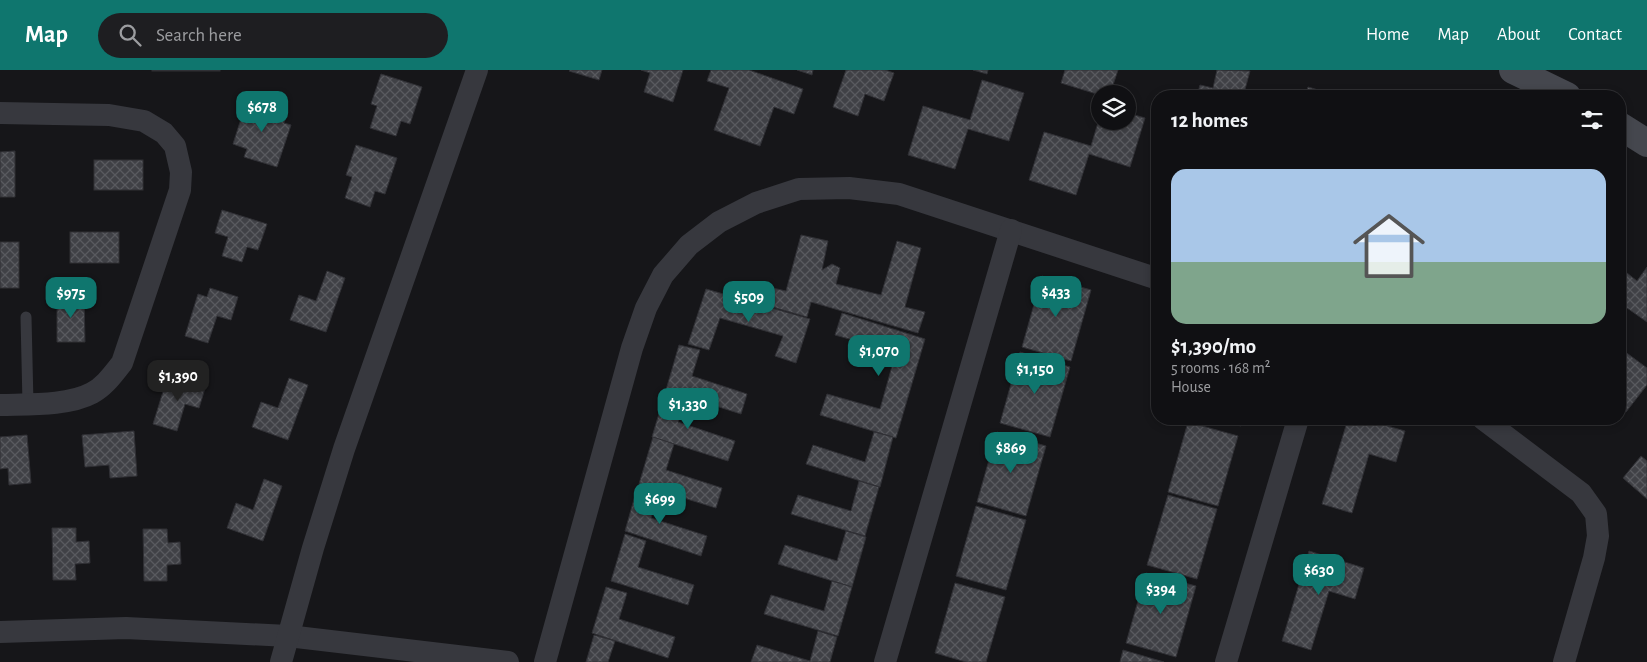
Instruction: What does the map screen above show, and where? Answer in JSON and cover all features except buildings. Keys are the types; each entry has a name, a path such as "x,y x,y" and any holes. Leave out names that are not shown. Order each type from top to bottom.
{"street":[{"path":"281,662 344,449 477,70"},
{"path":"1513,70 1554,90"},
{"path":"0,113 109,115 144,121 164,133 174,146 180,172 180,190 122,363 108,381 92,393 67,401 0,406"},
{"path":"1626,130 1647,143"},
{"path":"545,662 635,340 646,308 663,275 689,245 719,222 756,203 800,189 850,188 899,194 1151,276"},
{"path":"885,662 1011,230"},
{"path":"1226,662 1296,425"},
{"path":"1491,425 1581,493 1596,514 1598,536 1594,558 1564,662"},
{"path":"0,632 126,628 288,636 508,662"}],"lane":[{"path":"26,317 28,404"}]}
